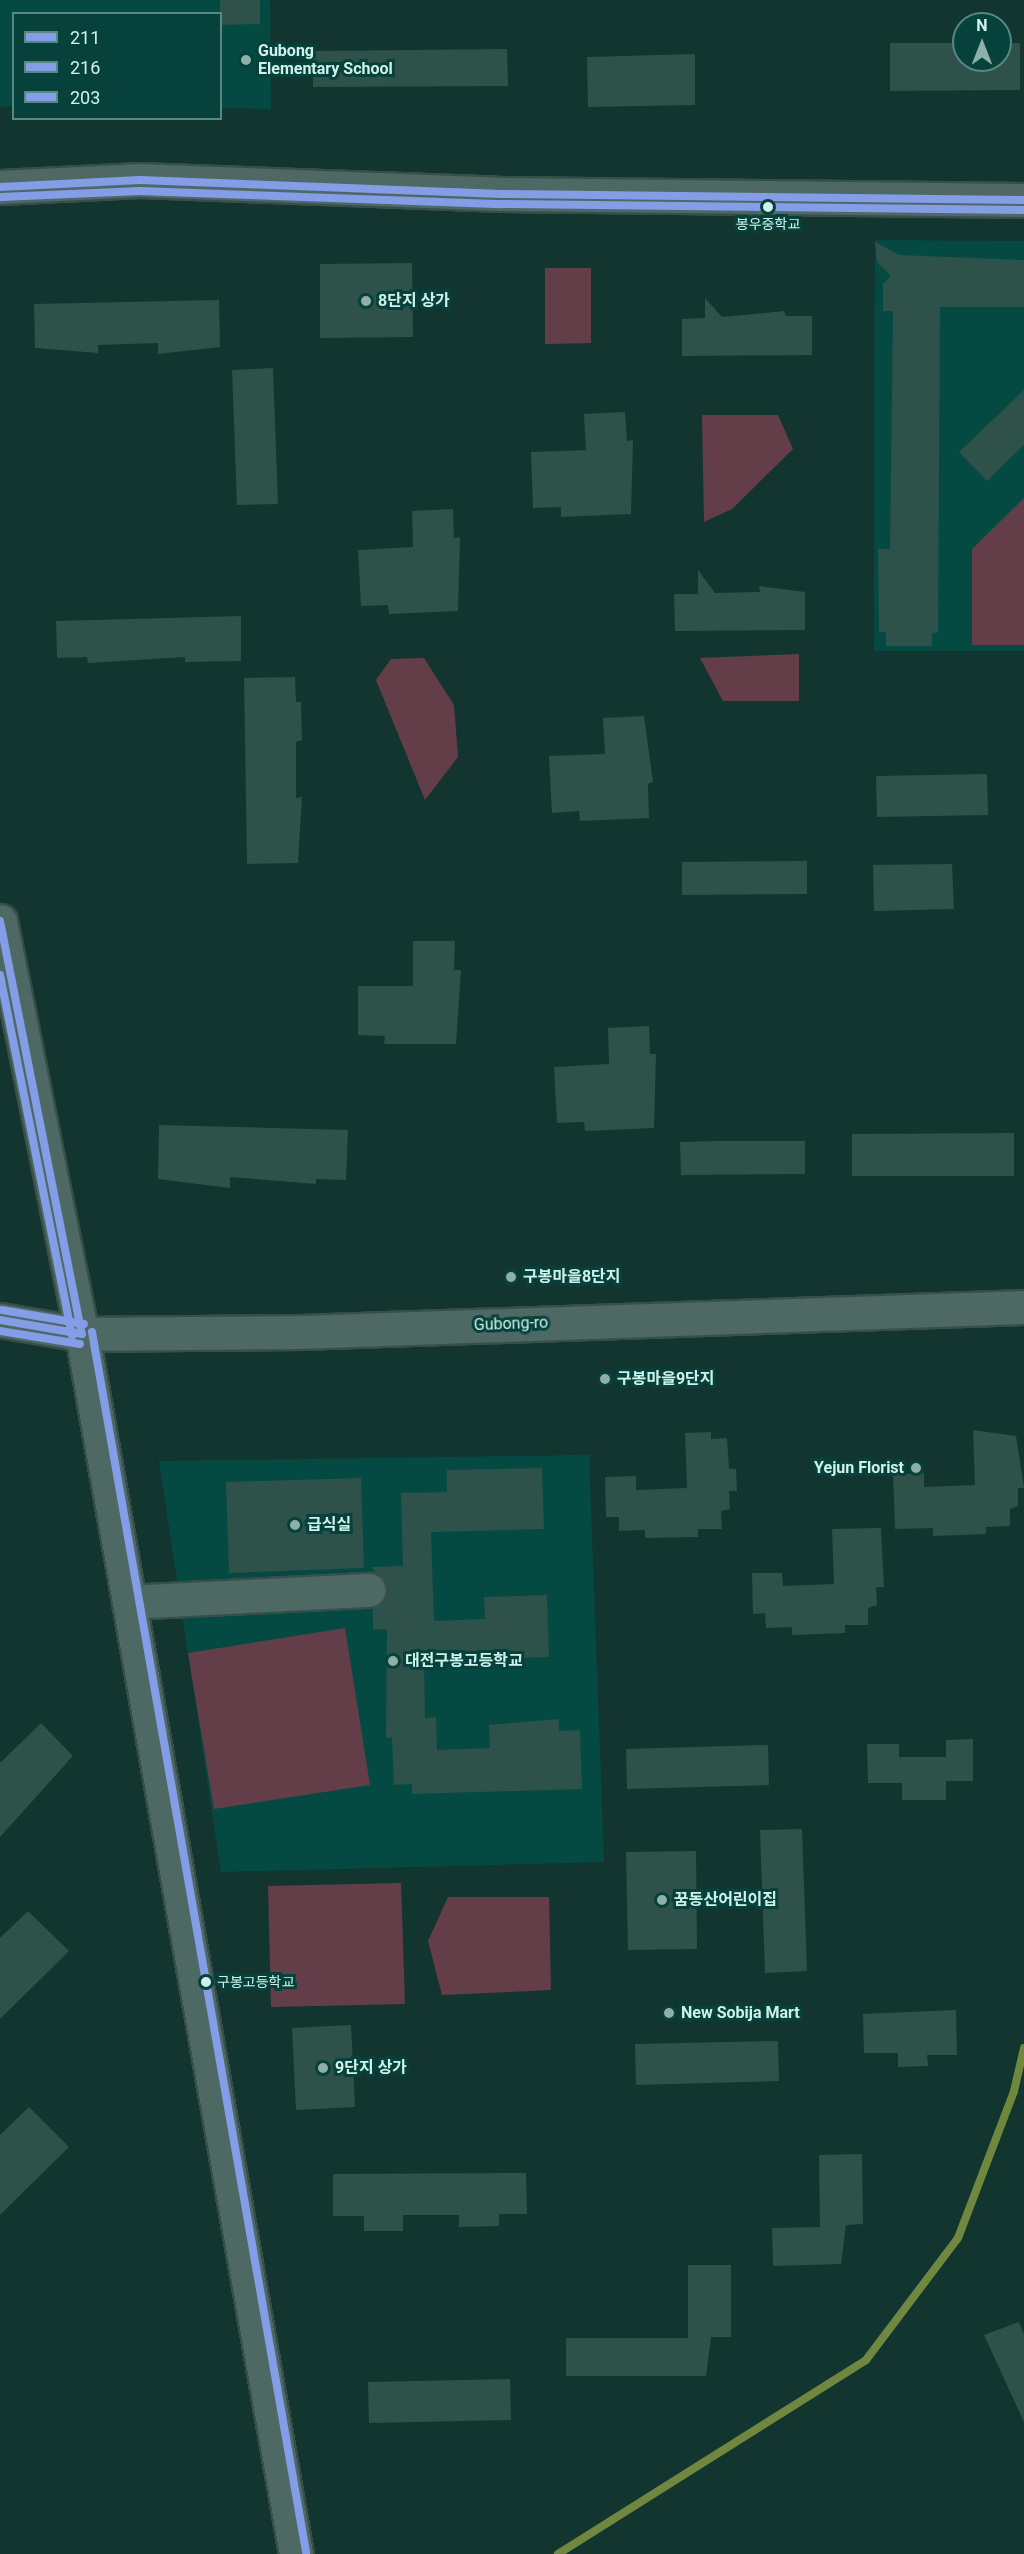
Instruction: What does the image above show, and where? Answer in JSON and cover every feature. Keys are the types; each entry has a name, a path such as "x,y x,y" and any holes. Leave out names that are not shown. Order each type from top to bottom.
{"street":[{"path":"0,187 140,180 502,194 1024,200"},
{"path":"0,921 82,1334 296,2554"},
{"name":"Gubong-ro","path":"0,1320 82,1334 300,1332 1024,1307"},
{"path":"129,1602 369,1590"}],"shaded area":[{"name":"Gubong Elementary School","path":"0,0 270,0 271,109 222,108 222,12 12,12 12,107 0,106"},
{"path":"875,240 1024,241 1024,651 874,651"},
{"path":"545,268 591,268 591,343 545,344"},
{"path":"702,415 778,415 793,449 732,509 704,522"},
{"path":"1024,498 1024,645 972,645 972,549"},
{"path":"799,654 799,701 723,701 700,658"},
{"path":"424,658 454,705 458,757 425,800 376,680 391,659"},
{"name":"대전구봉고등학교","path":"589,1455 604,1862 221,1872 159,1461"},
{"path":"345,1628 370,1785 214,1809 188,1653"},
{"path":"401,1883 405,2004 271,2007 268,1886"},
{"path":"448,1897 549,1897 551,1990 442,1995 428,1941"}],"building":[{"path":"220,0 260,0 260,24 222,25 222,12 220,12"},
{"path":"890,43 952,43 952,72 1012,72 1012,43 1020,43 1020,90 890,91"},
{"path":"507,49 508,86 313,87 313,51"},
{"path":"695,54 695,105 588,107 587,57"},
{"path":"875,242 899,255 1024,260 1024,307 940,307 938,632 932,634 932,646 886,646 886,632 879,632 878,549 890,549 893,311 883,311 883,284 891,276 877,262"},
{"name":"8단지 상가","path":"412,263 413,337 320,338 320,264"},
{"path":"705,298 722,317 784,311 786,316 812,316 812,355 682,356 682,319 705,318"},
{"path":"219,300 220,347 158,354 158,343 98,345 98,353 35,348 34,304"},
{"path":"273,368 278,504 237,505 232,370"},
{"path":"1024,390 1024,445 987,481 959,452"},
{"path":"625,412 627,441 633,440 631,514 561,517 561,507 533,508 531,452 586,450 584,414"},
{"path":"453,509 454,538 460,537 458,611 389,614 388,605 361,606 358,550 413,547 412,511"},
{"path":"698,570 715,593 760,592 759,586 805,592 805,630 675,631 674,594 698,594"},
{"path":"241,616 241,661 185,662 185,657 88,663 87,657 57,658 56,621"},
{"path":"295,677 296,702 301,702 302,740 296,742 296,798 302,797 298,863 247,864 244,678"},
{"path":"644,716 653,782 648,784 649,818 580,821 579,811 552,813 549,756 605,754 603,718"},
{"path":"987,774 988,815 877,817 876,776"},
{"path":"807,861 807,894 682,895 682,862"},
{"path":"952,864 954,909 874,911 873,865"},
{"path":"413,941 455,941 454,970 461,970 456,1044 384,1044 385,1036 358,1035 358,986 413,986"},
{"path":"649,1026 650,1054 656,1054 654,1128 585,1131 584,1122 557,1123 554,1067 609,1064 608,1028"},
{"path":"159,1125 348,1130 346,1180 316,1179 316,1184 230,1177 230,1188 158,1179"},
{"path":"1014,1133 1014,1176 852,1176 852,1134"},
{"path":"805,1141 805,1174 681,1175 680,1142"},
{"path":"973,1430 1016,1436 1024,1488 1018,1488 1018,1506 1010,1509 1010,1526 986,1527 986,1534 933,1536 933,1528 895,1529 893,1474 924,1473 924,1487 975,1485"},
{"path":"711,1432 711,1439 727,1438 729,1469 736,1469 737,1491 729,1491 730,1509 721,1511 722,1529 698,1529 698,1537 645,1538 645,1530 619,1531 619,1517 606,1517 605,1477 636,1476 636,1490 687,1488 685,1433"},
{"path":"542,1468 544,1529 431,1532 434,1621 485,1619 484,1597 547,1595 549,1657 424,1661 425,1718 436,1717 437,1750 490,1748 489,1725 559,1719 559,1731 580,1730 582,1789 412,1794 412,1784 394,1785 392,1737 386,1738 387,1629 373,1630 373,1608 385,1599 388,1588 371,1567 403,1566 401,1493 447,1492 447,1470"},
{"name":"급식실","path":"361,1478 364,1568 229,1573 226,1482"},
{"path":"881,1528 884,1587 876,1587 877,1605 868,1608 868,1625 845,1625 845,1633 792,1635 792,1627 766,1628 765,1613 753,1614 752,1573 782,1573 783,1586 834,1584 832,1529"},
{"path":"41,1723 73,1756 0,1837 0,1763"},
{"path":"973,1739 973,1781 946,1781 946,1800 902,1800 902,1783 868,1783 867,1744 899,1744 899,1757 946,1757 946,1740"},
{"path":"768,1745 769,1785 627,1789 626,1749"},
{"path":"802,1829 807,1971 765,1973 760,1830"},
{"name":"꿈동산어린이집","path":"696,1851 697,1949 628,1950 626,1852"},
{"path":"28,1911 69,1951 0,2019 0,1938"},
{"path":"956,2010 957,2055 927,2055 928,2066 898,2067 898,2053 864,2053 863,2014"},
{"name":"9단지 상가","path":"351,2025 355,2107 296,2110 292,2028"},
{"path":"778,2041 779,2081 636,2085 635,2044"},
{"path":"29,2107 69,2147 0,2215 0,2135"},
{"path":"862,2154 863,2224 846,2225 841,2264 773,2266 772,2228 820,2227 819,2155"},
{"path":"526,2173 527,2214 499,2214 499,2226 459,2227 459,2215 403,2215 403,2231 364,2231 364,2216 333,2216 333,2174"},
{"path":"688,2265 731,2265 731,2337 711,2337 706,2376 566,2376 566,2338 688,2338"},
{"path":"1019,2322 1024,2335 1024,2422 984,2335"},
{"path":"510,2379 511,2420 369,2423 368,2382"}],"waterway":[{"path":"558,2554 866,2360 958,2238 1014,2091 1024,2048"}],"transit line":[{"name":"211","path":"0,187 140,180 502,194 1024,200"},
{"name":"216","path":"1,197 140,191 502,204 1024,210"},
{"name":"211","path":"0,921 82,1334"},
{"name":"216","path":"0,975 72,1336"},
{"name":"203","path":"2,1310 84,1324"},
{"name":"211","path":"0,1320 82,1334"},
{"name":"216","path":"0,1331 80,1344"},
{"name":"203","path":"92,1332 306,2552"}],"place":[{"name":"Gubong Elementary School","path":"246,60"},
{"name":"봉우중학교","path":"768,207"},
{"name":"8단지 상가","path":"366,301"},
{"name":"구봉마을8단지","path":"511,1277"},
{"name":"구봉마을9단지","path":"605,1379"},
{"name":"Yejun Florist","path":"916,1468"},
{"name":"급식실","path":"295,1525"},
{"name":"대전구봉고등학교","path":"393,1661"},
{"name":"꿈동산어린이집","path":"662,1900"},
{"name":"구봉고등학교","path":"206,1982"},
{"name":"New Sobija Mart","path":"669,2013"},
{"name":"9단지 상가","path":"323,2068"}]}
